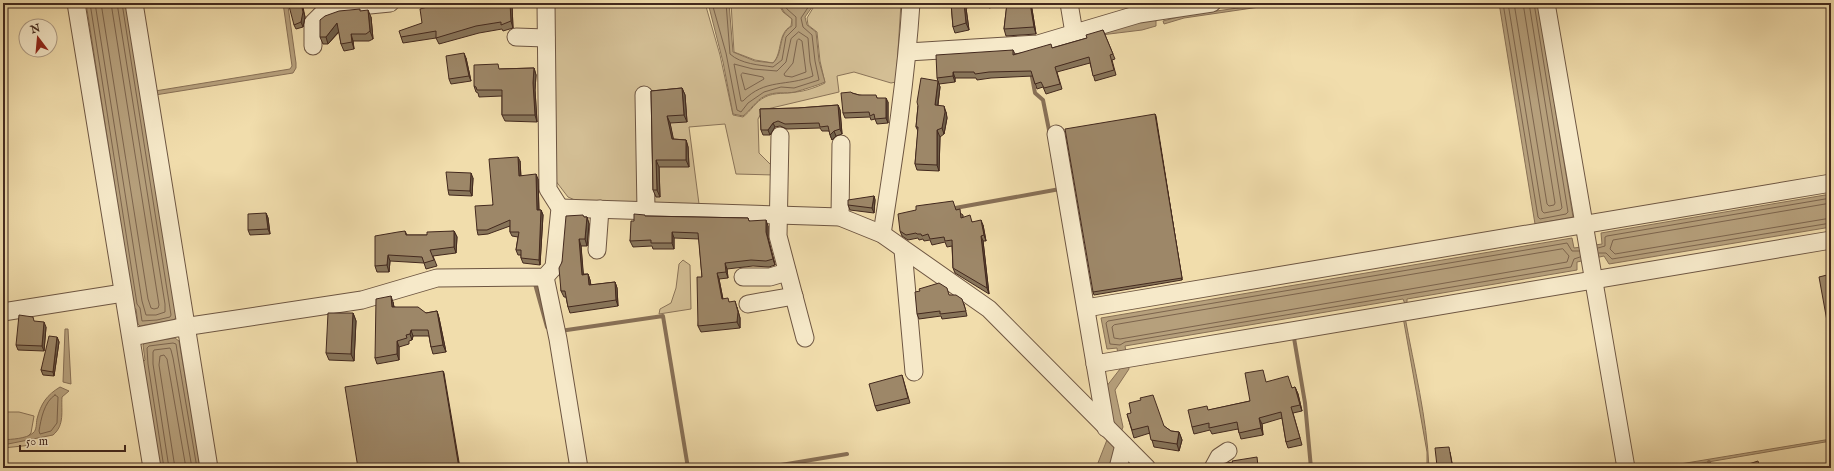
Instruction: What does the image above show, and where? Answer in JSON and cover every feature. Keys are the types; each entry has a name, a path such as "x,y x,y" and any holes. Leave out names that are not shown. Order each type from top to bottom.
{"street":[{"path":"76,3 123,293 136,337 152,468"},
{"path":"134,3 182,328 209,468"},
{"path":"313,46 313,23 322,14 339,8 390,3"},
{"path":"136,337 182,328 362,300 438,278 545,277 554,268 560,208 548,189 546,3"},
{"path":"882,234 908,52 911,3"},
{"path":"1068,3 1074,33"},
{"path":"908,52 1038,44 1139,14 1187,5 1212,3"},
{"path":"1546,3 1626,468"},
{"path":"516,37 546,38"},
{"path":"644,95 646,210"},
{"path":"1056,134 1106,428"},
{"path":"780,136 778,236 805,338"},
{"path":"840,217 841,144"},
{"path":"1086,308 1585,223 1831,183"},
{"path":"560,208 840,217 882,234 989,309 1147,468"},
{"path":"598,250 600,209"},
{"path":"1095,364 1592,272 1831,240"},
{"path":"903,250 914,372"},
{"path":"743,276 770,277 788,272"},
{"path":"545,277 558,339 579,468"},
{"path":"3,312 123,293"},
{"path":"748,304 794,296"},
{"path":"1118,468 1124,445"},
{"path":"1213,468 1219,457 1228,451"}],"shaded area":[{"path":"554,3 705,3 720,55 733,115 743,117 758,101 769,95 804,91 825,83 820,61 817,32 808,25 807,18 816,3 901,3 896,82 891,83 854,72 837,76 839,92 763,110 758,119 759,153 773,167 774,175 736,174 725,124 689,127 699,204 584,204 568,197 555,180"},
{"path":"731,3 778,3 783,12 792,19 791,26 787,29 782,38 778,54 773,63 755,60 734,52"},
{"path":"683,260 690,265 691,309 659,314 660,309 671,303 676,288 679,264"},
{"path":"19,412 34,416 31,433 24,440 32,445 3,448 3,413"}],"water":[{"path":"86,3 126,3 174,303 176,318 173,320 140,326 138,324 136,309 134,308"},
{"path":"283,3 303,3 288,6 296,63 296,68 293,73 155,95 155,91 290,69 292,66"},
{"path":"708,3 729,3 733,52 755,61 773,63 778,54 784,34 787,29 792,26 792,19 784,12 779,3 815,3 805,17 807,25 816,32 819,61 825,82 795,92 769,94 758,100 743,116 733,114 723,62"},
{"path":"1272,3 1287,3 1184,18 1164,24 1163,21 1182,16"},
{"path":"1499,3 1538,3 1573,217 1535,224"},
{"path":"1150,19 1156,21 1156,26 1142,30 1101,35 1101,33"},
{"path":"1831,194 1831,227 1609,264 1604,256 1577,262 1577,270 1407,299 1407,303 1405,304 1403,299 1125,346 1129,369 1115,390 1123,427 1115,447 1111,468 1096,468 1112,427 1106,387 1120,369 1117,348 1107,349 1101,318 1572,238 1574,248 1602,244 1601,233"},
{"path":"1403,317 1405,317 1420,392 1426,430 1429,468 1427,468 1427,452"},
{"path":"65,329 68,329 71,384 63,382"},
{"path":"175,338 179,341 201,468 160,468 143,362 145,360 143,345 146,342"},
{"path":"60,387 69,391 62,397 61,422 57,431 53,435 3,445 3,440 23,438 34,432 43,404 51,393"},
{"path":"1831,439 1831,441 1673,468 1656,468"}],"building":[{"path":"301,3 303,12 301,22 294,25 289,6"},
{"path":"439,3 510,3 511,21 501,25 501,22 476,26 436,38 436,31 401,37 399,31 422,23 420,9"},
{"path":"951,3 964,3 966,23 953,27"},
{"path":"1007,3 1030,3 1034,27 1004,29"},
{"path":"360,9 360,11 368,10 370,31 366,34 351,34 352,42 341,44 337,23 326,37 320,37 320,20 325,16 339,11"},
{"path":"1103,30 1113,54 1110,55 1114,70 1093,76 1089,57 1055,67 1060,84 1044,88 1041,82 1035,84 1031,71 989,72 975,74 974,72 953,72 953,76 937,78 936,55 1013,50 1013,55 1051,44 1052,48 1087,38 1086,35"},
{"path":"464,53 469,76 449,79 446,56"},
{"path":"498,64 499,69 534,68 533,83 535,115 502,115 502,90 477,90 474,86 474,65"},
{"path":"921,78 938,81 935,105 944,106 945,112 942,128 937,130 937,165 915,164 918,127 916,127 917,102"},
{"path":"682,88 684,115 667,116 672,139 686,140 686,160 656,160 657,190 653,190 651,91"},
{"path":"851,92 859,95 876,95 877,98 886,98 886,118 875,119 874,114 870,116 869,112 843,113 841,93"},
{"path":"838,105 840,129 834,131 830,135 828,126 820,127 819,123 785,124 778,121 773,123 768,130 761,130 760,109"},
{"path":"1155,114 1182,278 1093,292 1065,129"},
{"path":"518,157 519,176 536,174 537,210 541,210 539,260 521,258 521,250 516,250 519,232 510,232 510,220 487,230 477,230 475,206 493,205 489,159"},
{"path":"446,172 471,173 470,191 448,190"},
{"path":"874,196 872,208 848,205 848,200"},
{"path":"953,201 956,210 960,209 961,218 970,215 972,222 981,220 984,235 981,236 987,288 953,268 952,240 945,241 944,237 930,239 928,234 922,236 921,234 916,233 906,235 900,231 898,214 916,210 916,206"},
{"path":"266,213 268,229 248,230 248,214"},
{"path":"634,214 645,216 748,218 749,221 766,220 766,232 773,259 766,261 751,260 725,263 726,272 717,273 722,299 728,298 729,302 735,301 738,312 737,322 698,326 697,277 702,277 698,233 672,232 672,243 651,243 651,240 630,241 631,221 634,221"},
{"path":"583,215 584,217 587,217 585,239 579,239 582,275 588,274 589,285 615,282 616,300 568,307 565,291 561,291 559,268 562,262 566,216"},
{"path":"405,231 406,235 427,235 427,232 454,231 454,247 430,250 434,260 424,263 422,257 388,255 387,265 375,266 375,236"},
{"path":"1831,274 1831,343 1819,277"},
{"path":"939,283 947,288 949,295 956,295 962,299 966,311 940,314 940,311 917,314 915,292 920,291 919,289"},
{"path":"391,296 392,307 418,307 426,313 437,311 443,345 431,347 428,330 411,330 410,334 406,335 407,338 397,341 397,354 375,358 376,299"},
{"path":"328,313 353,313 351,354 326,353"},
{"path":"19,315 33,317 34,321 44,322 42,346 16,345"},
{"path":"49,336 57,337 53,372 41,370"},
{"path":"1263,370 1266,382 1288,376 1292,388 1295,387 1300,405 1291,407 1300,438 1286,442 1281,412 1259,418 1261,428 1239,433 1237,422 1209,428 1209,423 1192,427 1188,410 1207,406 1208,410 1250,401 1245,373"},
{"path":"443,371 459,468 358,468 345,387"},
{"path":"902,375 908,398 875,406 869,384"},
{"path":"1153,395 1164,426 1171,431 1179,432 1177,444 1151,440 1148,426 1132,430 1127,414 1131,413 1129,403 1141,400 1140,398"},
{"path":"1449,447 1452,464 1437,466 1435,448"},
{"path":"1257,457 1258,466 1267,465 1267,468 1218,468 1220,464"},
{"path":"1758,461 1760,468 1736,468"}],"waterway":[{"path":"1031,72 1035,93 1043,100 1050,135"},
{"path":"955,208 1060,189"},
{"path":"532,284 535,284 547,327"},
{"path":"560,331 663,316 688,468"},
{"path":"1294,338 1305,403 1311,468"},
{"path":"763,468 847,454"},
{"path":"1709,462 1710,468"}]}
